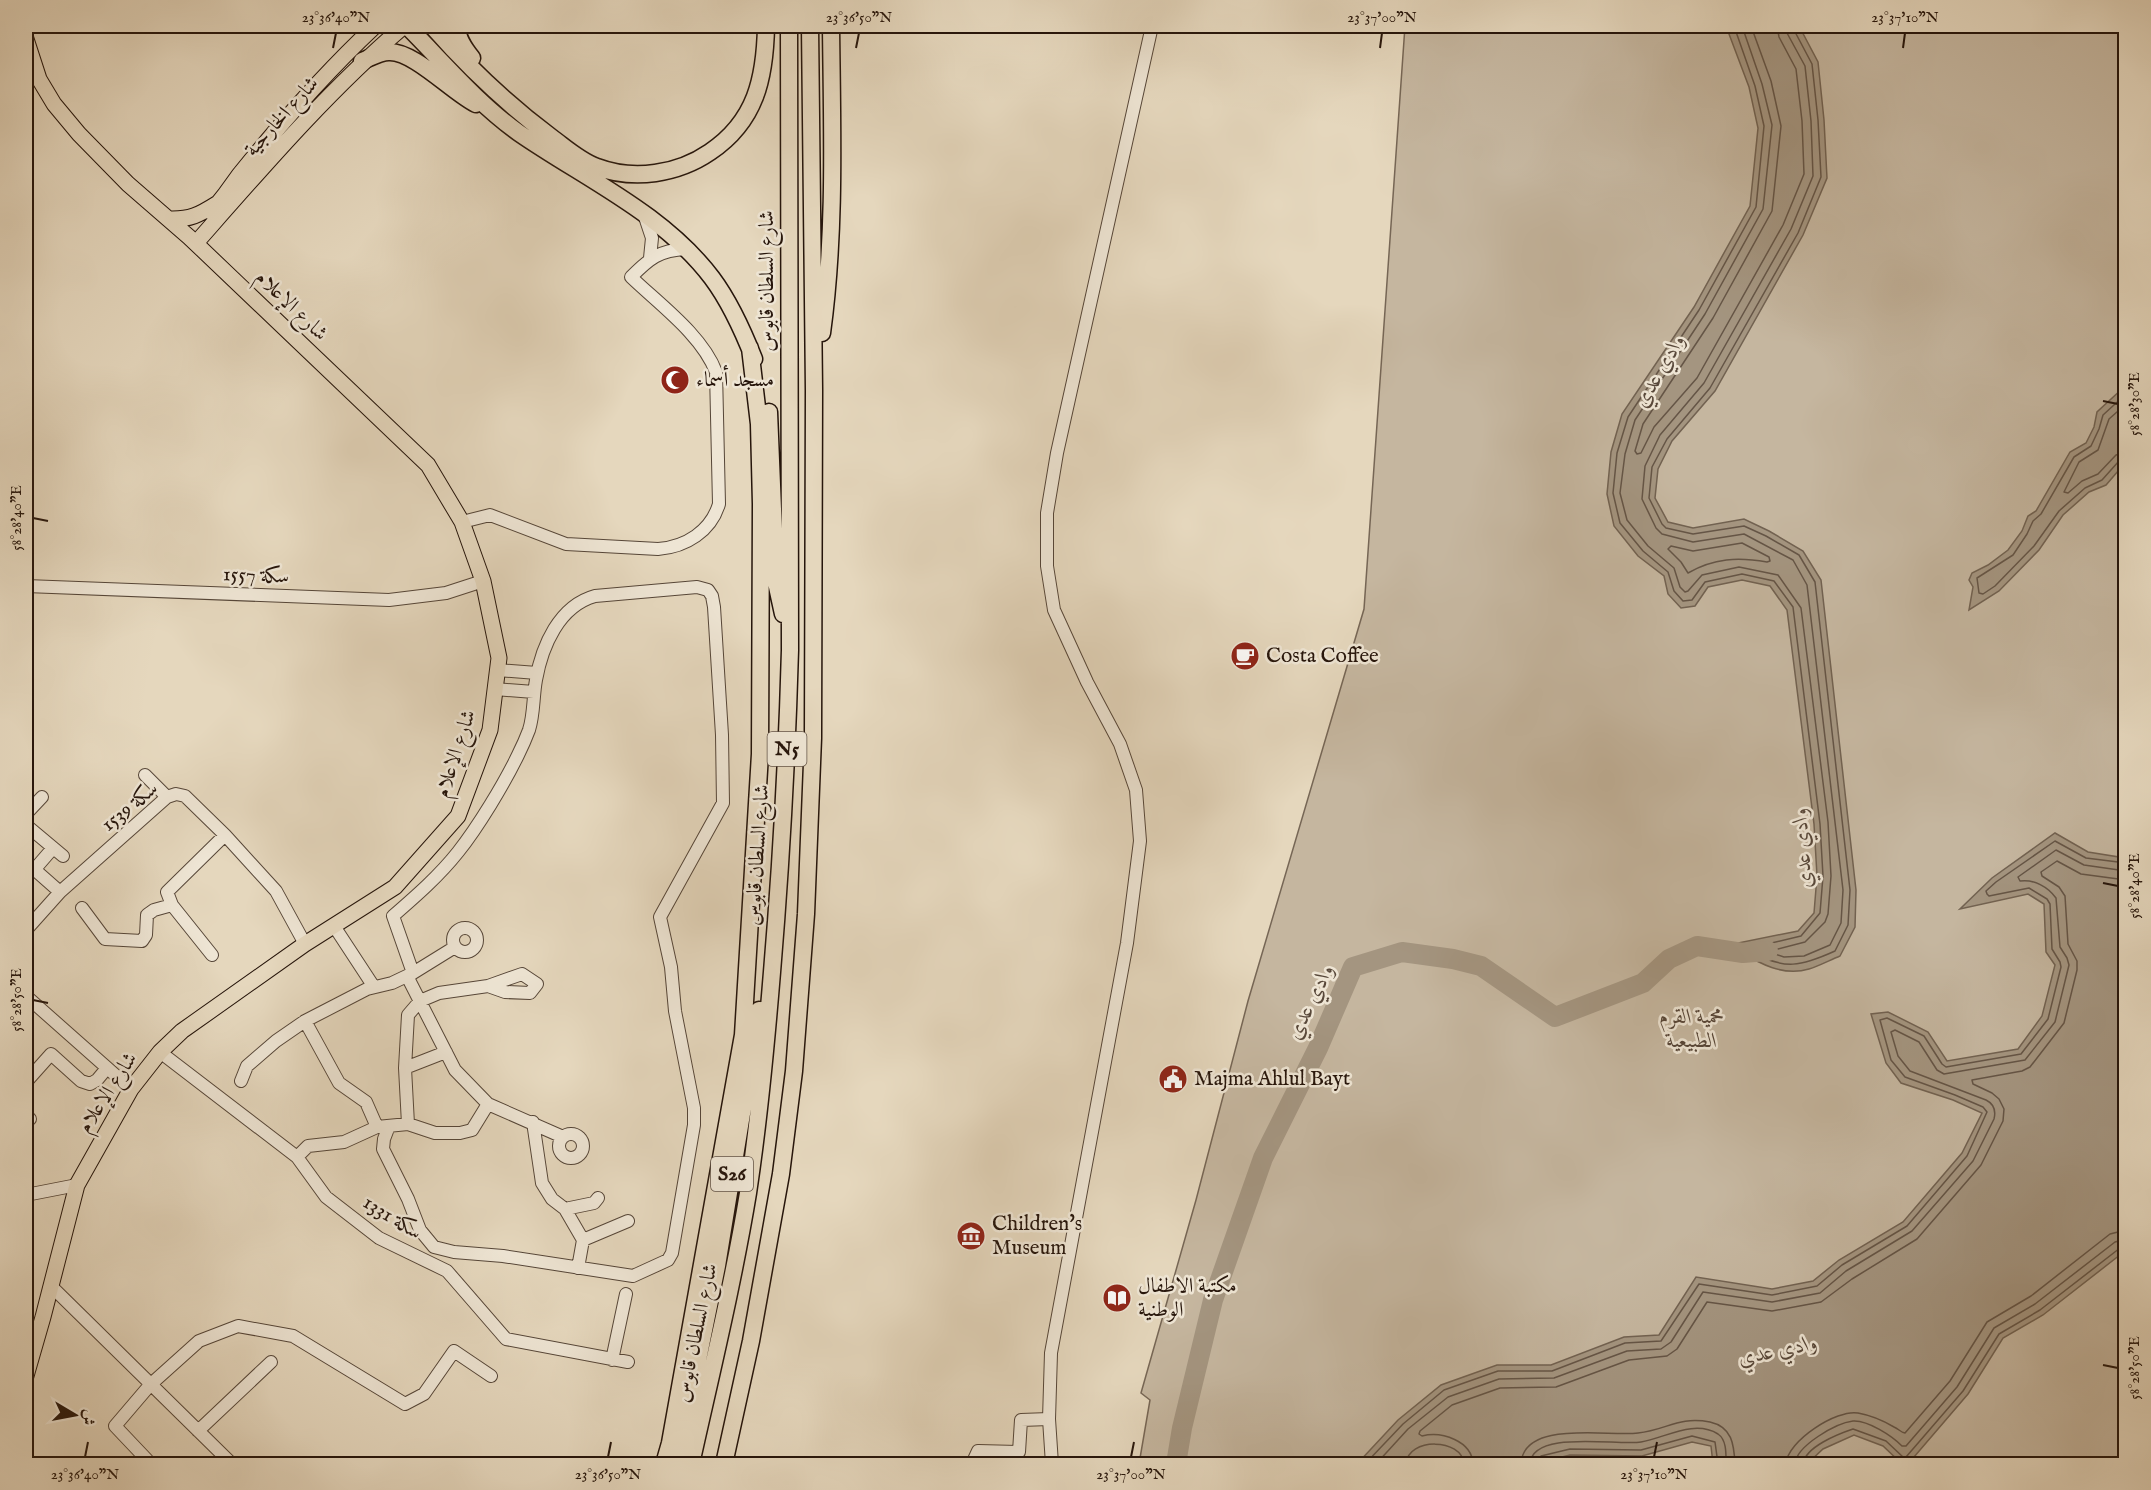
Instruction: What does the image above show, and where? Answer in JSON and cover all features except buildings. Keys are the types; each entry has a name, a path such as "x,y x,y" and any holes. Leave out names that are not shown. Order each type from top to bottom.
{"highway":[{"path":"406,26 500,107 576,156 597,167 638,174 666,172 698,161 727,141 753,105 762,76 766,26"},
{"path":"432,26 519,132 644,214 686,249 713,279 741,327 762,377 769,409 776,582 790,650"},
{"path":"457,26 463,46 500,107"},
{"name":"شارع السلطان قابوس","path":"691,1464 728,1302 748,1192 764,1068 779,882 790,650 789,26"},
{"name":"N5","path":"724,1464 751,1341 779,1185 794,1071 806,914 813,738 814,390 810,26"},
{"path":"814,390 829,282 832,185 831,26"},
{"path":"362,61 387,52 407,57 462,97 500,107"},
{"path":"664,1464 743,1035 760,742 760,458 759,424 750,348"},
{"name":"S26","path":"677,1464 719,1255 779,882"}],"main road":[{"name":"شارع الخارجية","path":"220,208 239,175 309,94 375,26"},
{"name":"شارع الخارجية","path":"193,240 220,208 362,61 406,26"},
{"name":"شارع الإعلام","path":"26,39 39,79 54,104 79,134 120,176 193,240 428,465 462,522 483,582 499,658 490,730 458,816 395,887 305,944 183,1030 160,1052 131,1089 76,1185 26,1376"},
{"path":"168,219 184,220 220,208"},
{"path":"216,262 211,248 211,237 220,208"}],"street":[{"path":"1052,1464 1049,1419 1051,1353 1127,943 1140,841 1136,790 1119,744 1054,610 1047,566 1047,513 1057,453 1152,26"},
{"path":"644,214 652,238 650,258"},
{"path":"462,522 490,515 566,544 658,549 681,545 709,526 719,504 716,372 710,356 696,338 631,277 650,258 670,251 686,249"},
{"name":"سكة 1557","path":"26,586 389,600 446,592 483,582"},
{"path":"305,1021 339,1083 366,1102 383,1126 383,1149 408,1199 420,1230 434,1246 454,1252 503,1256 633,1276 668,1260 676,1235 681,1192 694,1125 694,1108 675,1011 671,967 660,917 723,803 722,735 712,596 708,590 697,587 596,596 584,599 568,612 552,631 542,652 529,729 517,756 459,852 393,916 420,1001 455,1070 488,1104 563,1137"},
{"path":"497,670 537,673"},
{"path":"495,689 534,692"},
{"path":"145,775 167,797"},
{"name":"سكة 1539","path":"26,930 60,892 167,797 176,794 185,796 225,835 276,891 305,944"},
{"path":"26,814 42,797"},
{"path":"26,825 58,852 30,866 60,892"},
{"path":"212,955 172,905 167,892 225,835"},
{"path":"82,908 105,939 142,941 146,935 147,915 154,909 172,905"},
{"path":"334,926 374,987"},
{"path":"241,1082 247,1066 276,1041 305,1021 367,989 392,983 455,947"},
{"path":"408,1124 405,1068 408,1015 420,1001 439,993 488,986"},
{"path":"26,996 131,1089"},
{"name":"سكة 1331","path":"160,1052 297,1157 326,1197 379,1238 447,1271 506,1339 627,1362"},
{"path":"405,1068 446,1052"},
{"path":"26,1082 51,1054 81,1081 90,1084 97,1080 107,1068"},
{"path":"297,1157 308,1146 344,1142 383,1126 408,1124 435,1133 460,1134 471,1130 488,1104"},
{"path":"532,1122 542,1183 552,1199 565,1209 583,1240 578,1268"},
{"path":"26,1196 76,1185"},
{"path":"565,1209 594,1203 598,1198"},
{"path":"583,1240 628,1221"},
{"path":"51,1286 232,1464"},
{"path":"612,1360 626,1294"},
{"path":"151,1464 115,1426 150,1385 199,1341 238,1326 293,1336 405,1404 424,1394 454,1352 491,1376"},
{"path":"198,1431 271,1362"},
{"path":"972,1464 978,1451 1019,1452 1021,1420 1049,1419"}],"green space":[{"name":"محمية القرم الطبيعية","path":"1405,26 2125,26 2125,1464 1139,1464 1150,1400 1141,1393 1196,1200 1248,1001 1364,609"}],"water":[{"path":"1726,26 1799,26 1818,62 1827,178 1803,235 1715,391 1672,441 1658,469 1655,498 1668,522 1693,528 1744,519 1769,531 1803,551 1821,580 1856,890 1855,927 1840,956 1813,968 1798,971 1767,966 1728,945 1798,931 1814,913 1817,876 1814,824 1787,610 1770,586 1742,580 1708,587 1695,606 1681,608 1668,594 1664,576 1638,556 1614,526 1607,494 1611,452 1622,414 1694,307 1750,206 1758,128 1749,87"},
{"path":"2125,373 2125,463 2106,485 2089,492 2063,515 2039,550 1999,591 1969,610 1973,587 1969,580 1972,573 1988,565 2008,550 2022,531 2028,516 2036,511 2070,452 2086,443 2094,427 2097,412 2123,388"},
{"path":"2055,833 2088,852 2125,858 2125,1251 2043,1315 2003,1338 1968,1394 1908,1464 1902,1464 1883,1446 1854,1435 1823,1449 1807,1464 1713,1464 1711,1446 1692,1442 1642,1456 1570,1455 1534,1464 1458,1464 1432,1457 1413,1464 1357,1464 1398,1420 1441,1385 1497,1365 1551,1365 1624,1337 1659,1335 1696,1277 1772,1289 1813,1281 1839,1260 1903,1222 1962,1153 1982,1113 1953,1100 1901,1083 1886,1063 1871,1014 1888,1012 1928,1032 1947,1061 2018,1049 2042,1016 2055,965 2046,952 2044,904 2028,894 1960,909 1992,878"}],"waterway":[{"name":"وادي عدي","path":"1176,1464 1182,1428 1213,1300 1263,1158 1318,1048 1353,967 1402,952 1453,959 1481,966 1555,1017 1643,983 1669,959 1697,946 1743,953 1768,951"}],"place":[{"name":"مسجد أسماء","path":"675,380"},
{"name":"Costa Coffee","path":"1245,656"},
{"name":"Majma Ahlul Bayt","path":"1173,1079"},
{"name":"Children's Museum","path":"971,1236"},
{"name":"مكتبة الاطفال الوطنية","path":"1117,1298"}]}
